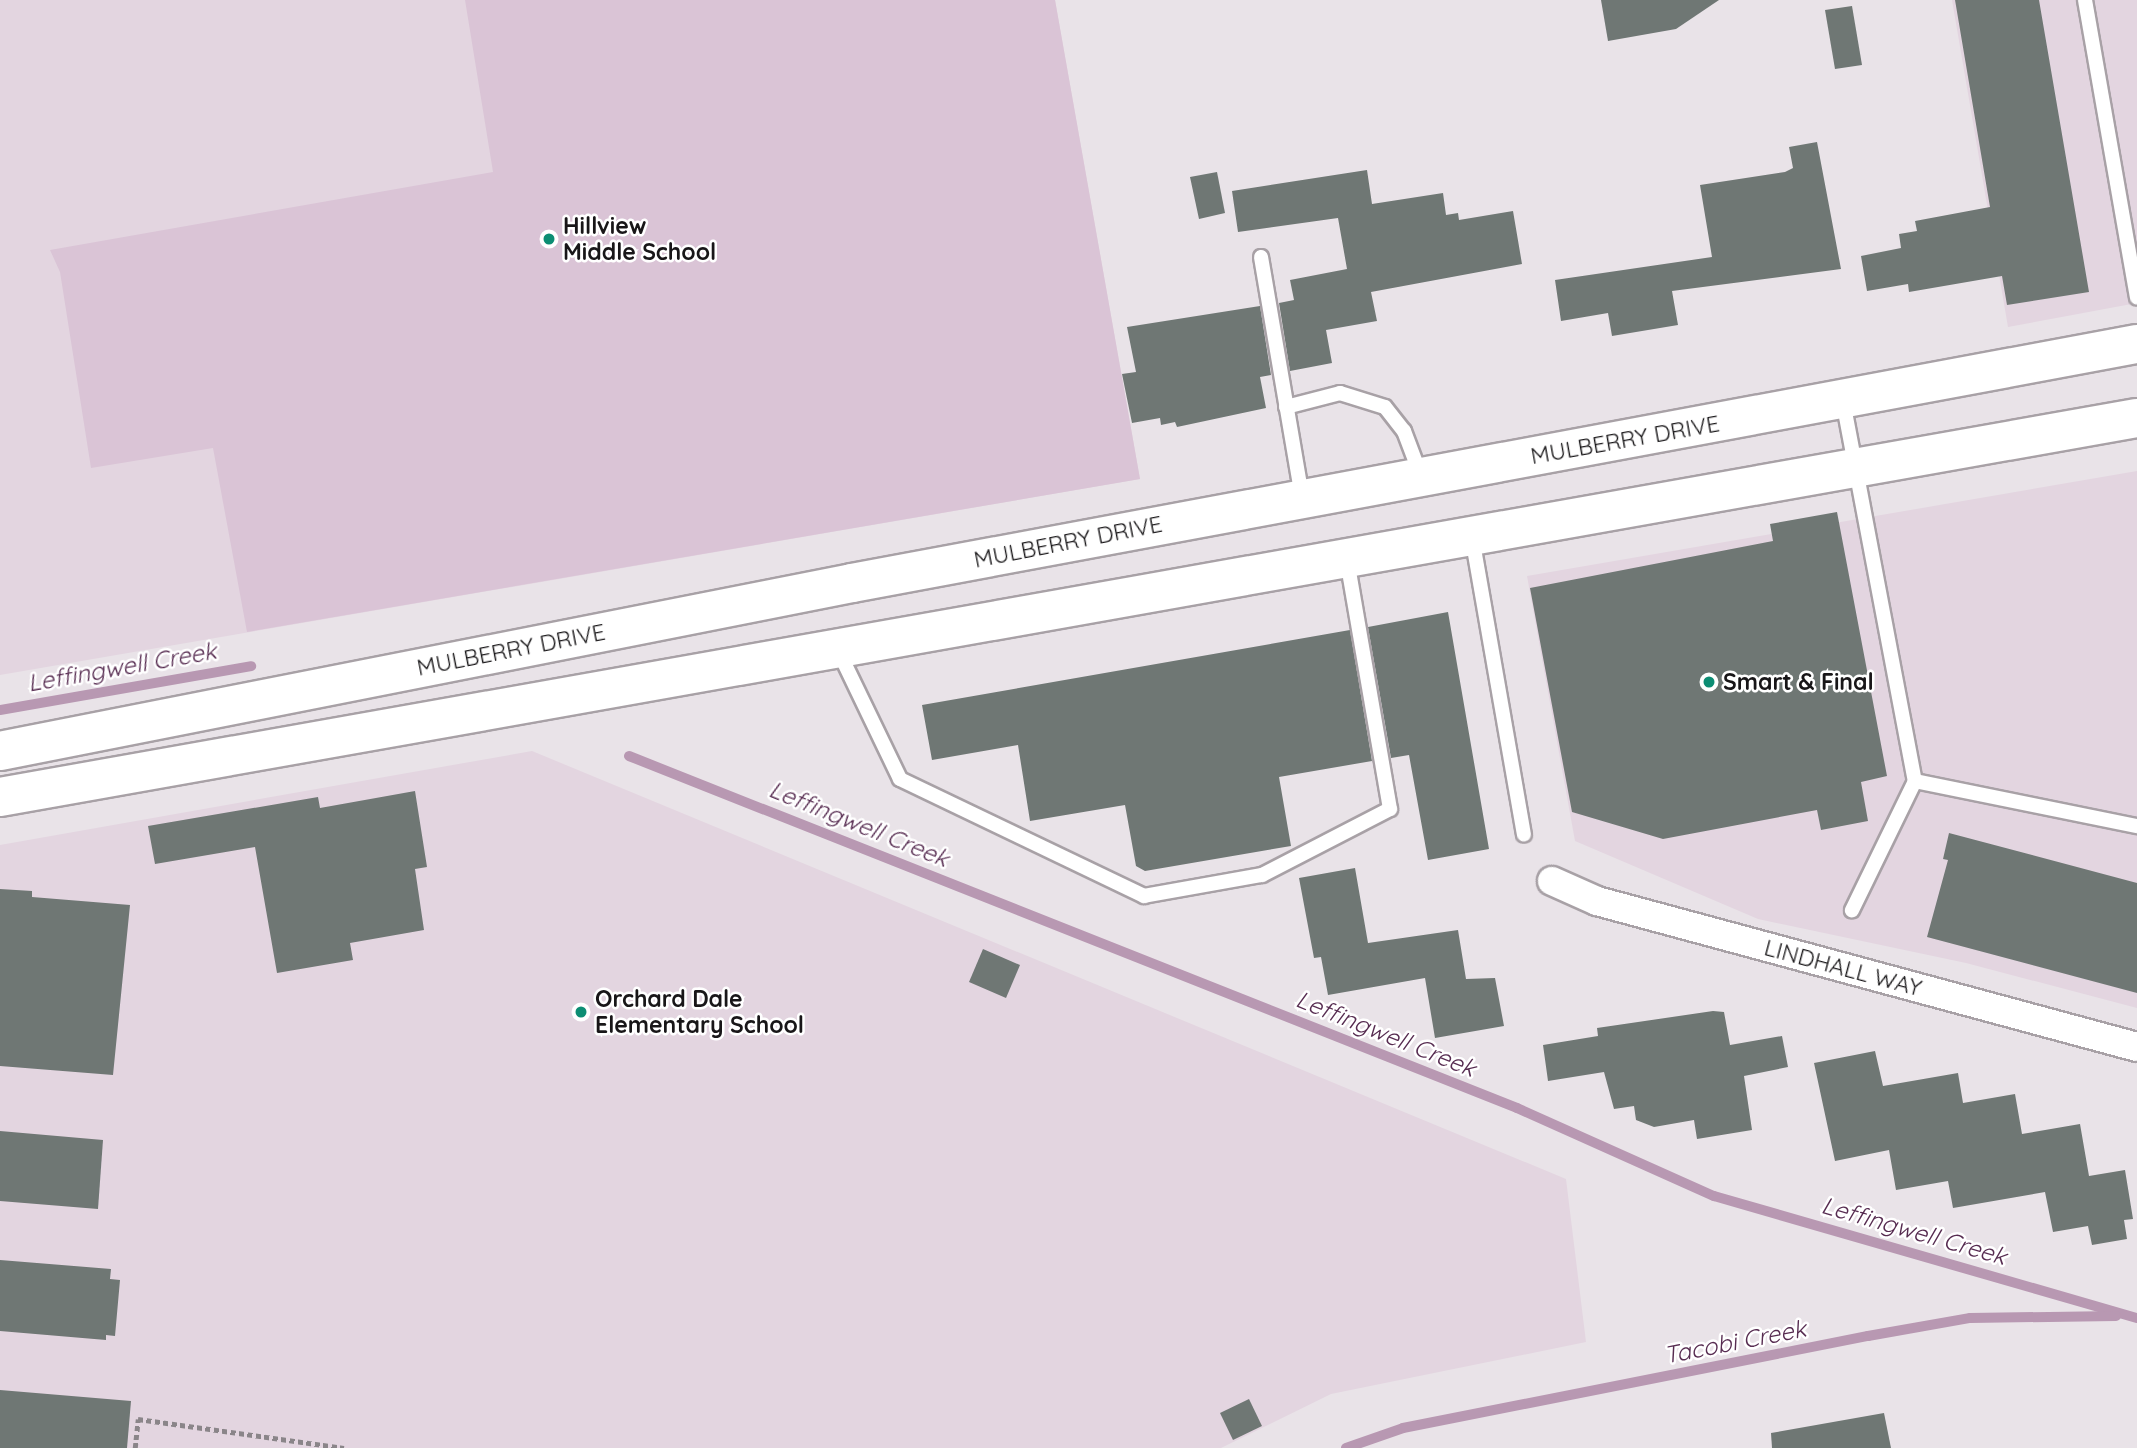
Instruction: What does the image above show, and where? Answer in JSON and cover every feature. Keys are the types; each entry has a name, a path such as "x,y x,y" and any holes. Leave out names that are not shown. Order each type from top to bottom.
{"street":[{"name":"MULBERRY DRIVE","path":"0,751 820,589 2137,344"},
{"path":"0,797 2137,418"},
{"path":"820,589 837,648"},
{"name":"LINDHALL WAY","path":"1552,881 1597,901 2137,1047"}],"lane":[{"path":"2085,0 2137,297"},
{"path":"1261,257 1303,499"},
{"path":"1286,407 1340,393 1385,407 1404,431 1421,477"},
{"path":"1843,399 1915,781 1852,910"},
{"path":"1472,536 1524,834"},
{"path":"837,648 900,779 1144,895 1262,875 1391,808 1347,558"},
{"path":"1915,781 2137,826"}],"path":[{"path":"135,1448 138,1419 344,1448"}],"shaded area":[{"name":"Hillview Middle School","path":"0,0 1055,0 1140,479 0,675"},
{"name":"Hillview Middle School","path":"465,0 1055,0 1140,479 247,632 213,448 91,468 60,272 50,250 493,172"},
{"path":"1952,0 2137,0 2137,303 2008,327"},
{"path":"2137,471 2137,1008 1966,963 1758,919 1575,841 1527,576"},
{"name":"Orchard Dale Elementary School","path":"532,751 1566,1179 1586,1342 1331,1394 1221,1448 0,1448 0,845"}],"building":[{"path":"1601,0 1719,0 1676,29 1608,41"},
{"path":"1955,0 2039,0 2089,292 2007,305 2002,276 1909,292 1908,284 1867,291 1861,256 1901,248 1899,234 1917,231 1915,221 1990,207"},
{"path":"1852,6 1862,65 1835,69 1825,10"},
{"path":"1817,142 1841,269 1672,291 1678,325 1612,336 1608,313 1561,321 1555,280 1712,257 1700,185 1785,172 1793,168 1789,147"},
{"path":"1367,170 1372,204 1443,193 1446,215 1458,213 1459,220 1513,211 1522,264 1371,292 1377,321 1326,330 1332,363 1290,371 1279,303 1294,300 1290,280 1347,269 1338,218 1238,232 1232,191"},
{"path":"1217,172 1225,213 1199,219 1190,177"},
{"path":"1260,306 1271,375 1260,377 1266,408 1177,427 1175,422 1161,425 1160,418 1132,423 1122,374 1136,372 1127,327"},
{"name":"Smart & Final","path":"1837,512 1887,776 1861,782 1868,821 1821,830 1817,810 1663,839 1572,812 1530,588 1773,541 1770,524"},
{"path":"1448,612 1489,849 1428,860 1409,755 1391,758 1368,627"},
{"path":"1350,630 1372,761 1279,777 1291,846 1145,871 1136,866 1125,805 1030,821 1018,745 932,760 922,705"},
{"path":"415,791 427,867 415,869 424,930 350,943 353,960 277,973 255,847 155,864 148,826 318,797 320,808"},
{"path":"1949,833 2137,883 2137,993 1927,937 1948,860 1943,859"},
{"path":"1355,868 1368,943 1458,930 1466,979 1495,978 1504,1026 1435,1038 1425,978 1328,995 1321,957 1314,958 1299,878"},
{"path":"0,889 32,891 32,897 130,905 113,1075 0,1066"},
{"path":"983,949 1020,965 1006,998 969,982"},
{"path":"1713,1011 1724,1012 1730,1045 1782,1036 1788,1067 1744,1076 1752,1130 1697,1139 1694,1120 1654,1127 1636,1120 1634,1106 1614,1109 1604,1072 1548,1081 1543,1045 1598,1036 1597,1028"},
{"path":"1875,1051 1883,1086 1958,1073 1963,1103 2015,1094 2022,1134 2080,1124 2089,1176 2125,1170 2133,1219 2124,1220 2127,1239 2092,1245 2088,1226 2053,1232 2045,1192 1953,1208 1948,1181 1896,1190 1889,1150 1835,1161 1814,1063"},
{"path":"0,1131 103,1140 98,1209 0,1201"},
{"path":"0,1260 111,1269 110,1279 120,1280 115,1336 106,1335 106,1340 0,1331"},
{"path":"0,1390 131,1401 127,1448 0,1448"},
{"path":"1249,1399 1262,1426 1233,1440 1220,1413"},
{"path":"1884,1413 1891,1448 1772,1448 1771,1433"}],"waterway":[{"name":"Leffingwell Creek","path":"0,710 251,666"},
{"name":"Leffingwell Creek","path":"629,756 1517,1108 1714,1196 2137,1318"},
{"name":"Tacobi Creek","path":"1346,1448 1403,1428 1970,1318 2116,1316"}],"place":[{"name":"Hillview Middle School","path":"549,239"},
{"name":"Smart & Final","path":"1709,682"},
{"name":"Orchard Dale Elementary School","path":"581,1012"}]}
